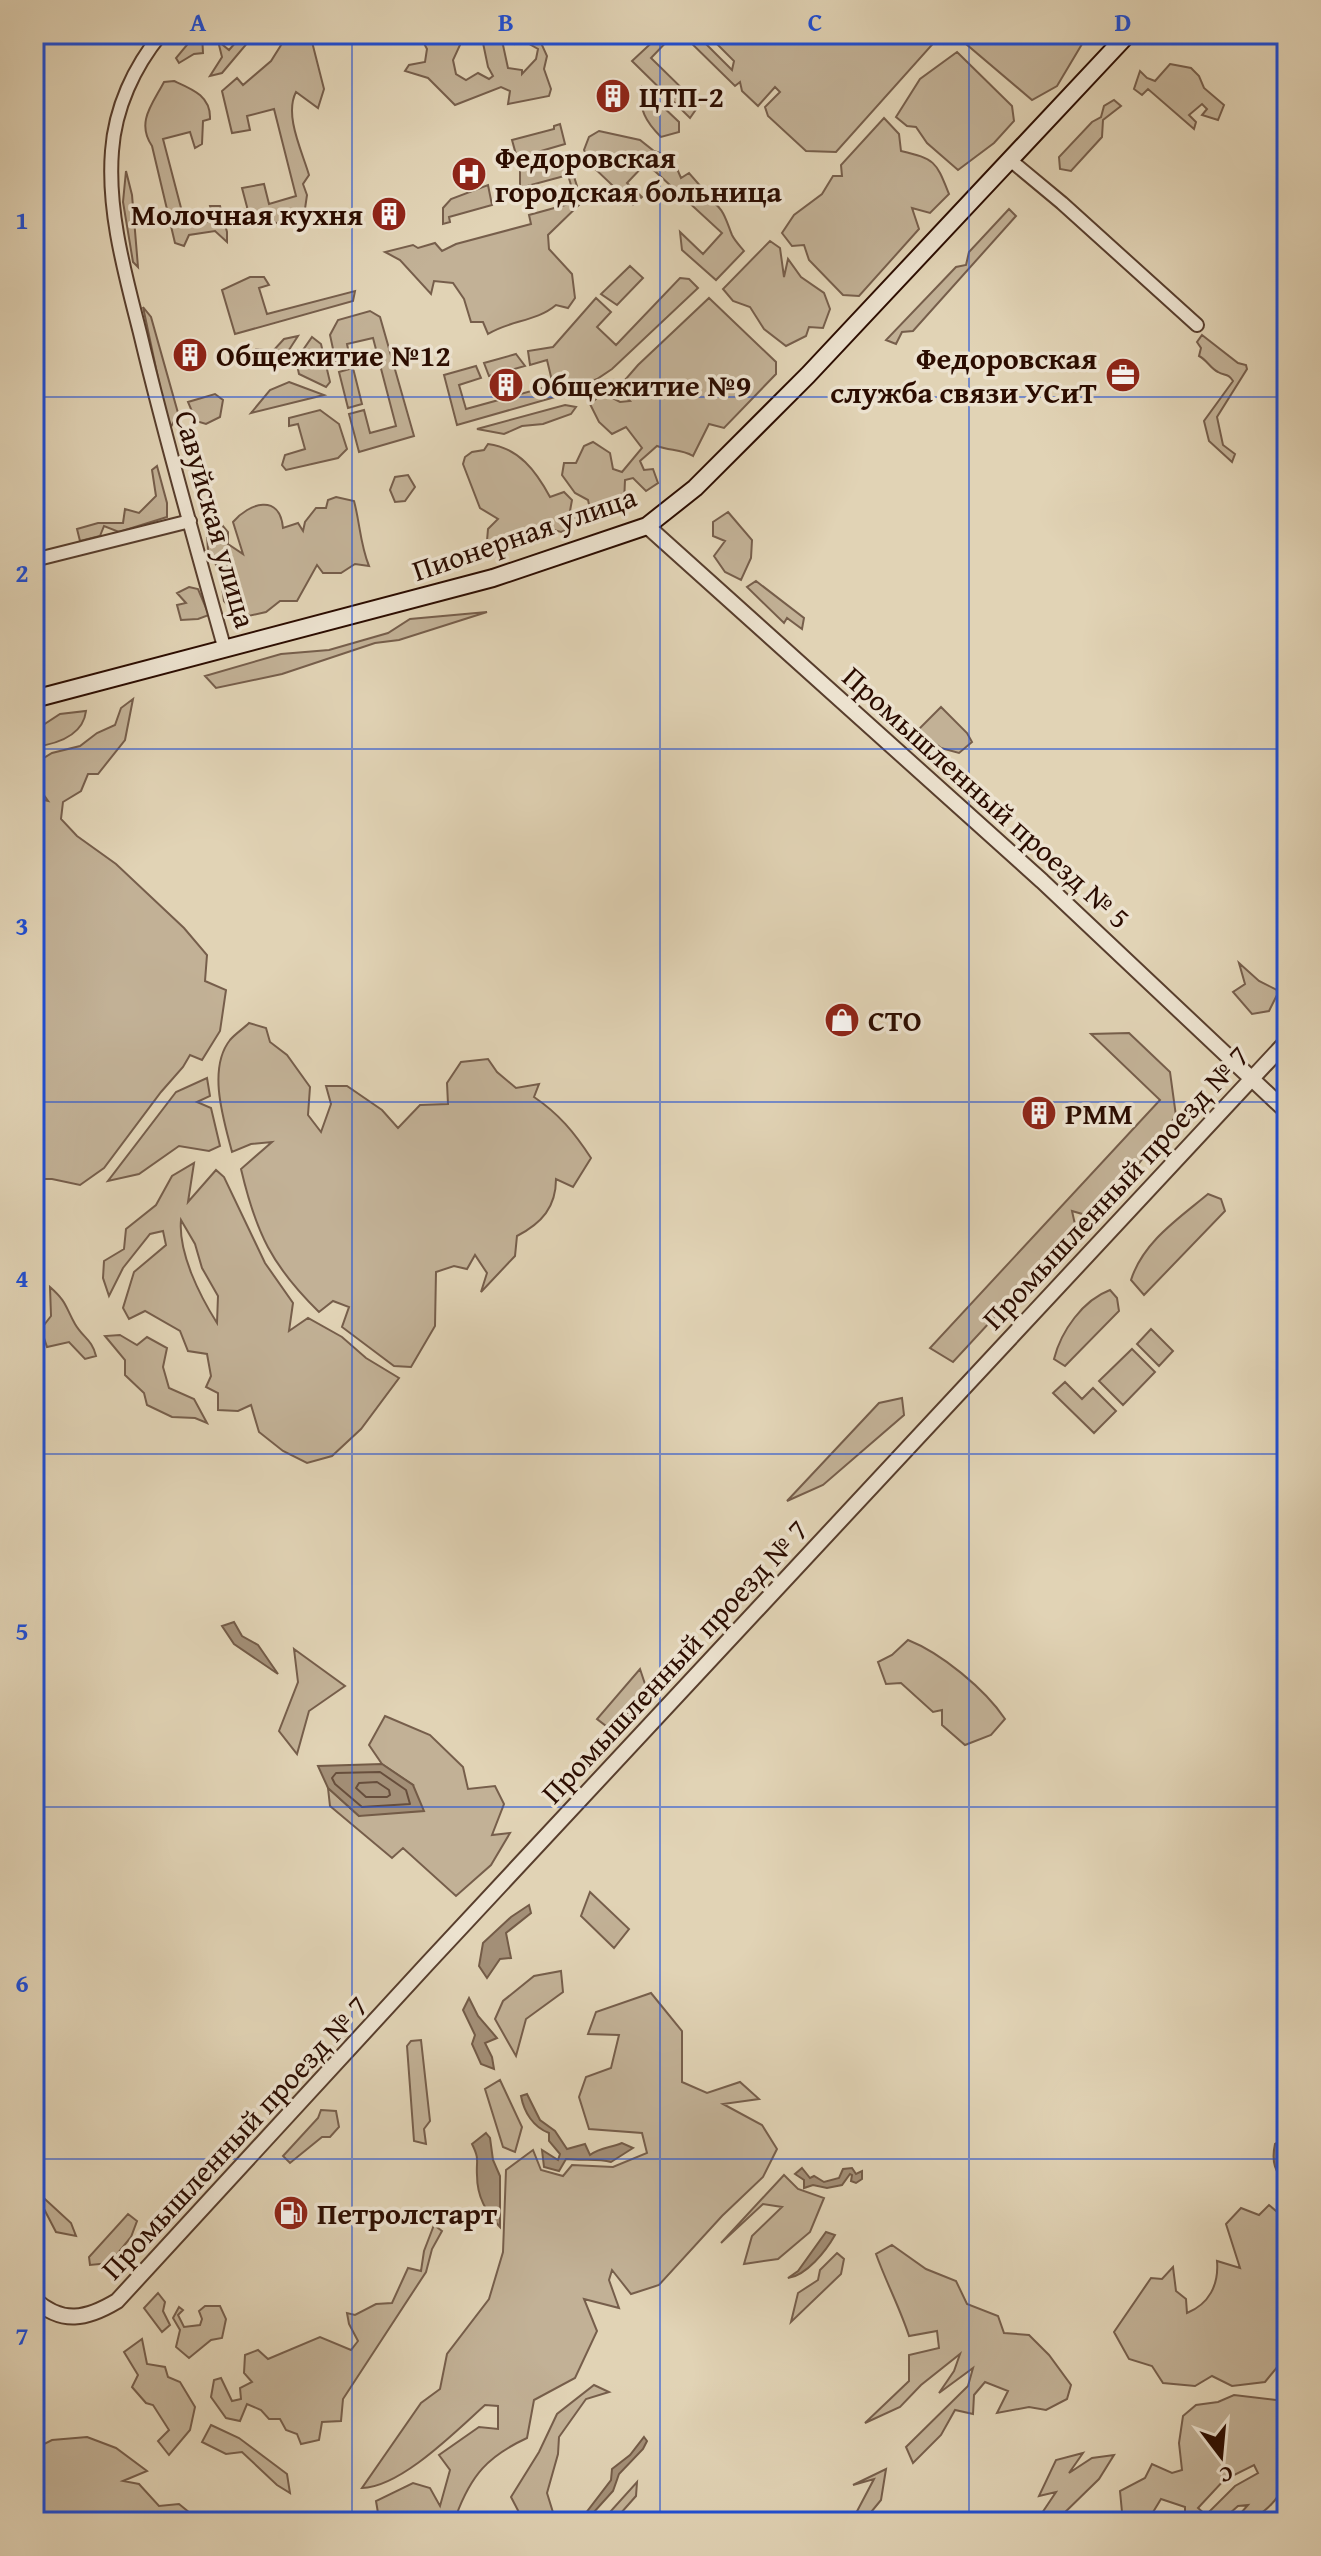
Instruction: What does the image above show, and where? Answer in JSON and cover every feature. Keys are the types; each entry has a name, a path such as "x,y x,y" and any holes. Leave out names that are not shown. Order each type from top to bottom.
{"main road":[{"name":"Пионерная улица","path":"34,699 493,578 647,526 695,488 735,450 1128,34"}],"street":[{"name":"Савуйская улица","path":"161,34 142,59 121,104 112,148 111,179 122,262 166,441 225,650"},
{"path":"1009,159 1197,325"},
{"path":"34,560 190,521"},
{"name":"Промышленный проезд № 5","path":"647,526 1042,881 1287,1112"},
{"name":"Промышленный проезд № 7","path":"34,2299 61,2315 79,2318 97,2314 117,2301 1287,1041"}],"shaded area":[{"path":"196,34 202,34 203,53 194,54 179,63 176,58"},
{"path":"243,34 255,34 222,73 210,76 222,57 218,41 229,50"},
{"path":"288,34 310,34 324,89 318,108 296,92 293,101 295,133 309,175 303,184 307,195 305,209 281,223 251,222 242,188 264,184 269,204 296,196 274,109 247,116 250,130 232,133 222,91 237,78 243,85 271,61"},
{"path":"425,34 449,34 460,45 453,60 456,74 466,80 478,73 489,79 493,76 483,43 491,35 503,45 508,68 522,70 522,74 536,59 538,49 522,40 515,44 502,34 537,34 547,56 544,69 551,89 549,96 508,104 510,91 501,87 455,105 428,78 405,71 409,65 425,62 427,49 421,38"},
{"path":"661,34 674,34 651,58 699,105 690,118 632,61"},
{"path":"682,34 696,34 732,70 734,61 707,34 935,34 939,37 836,152 806,151 768,116 765,107 780,92 775,87 758,106 742,91 740,82 735,86"},
{"path":"962,34 1088,34 1057,86 1032,100 959,38"},
{"path":"957,52 1012,106 1014,121 994,143 958,170 927,143 916,127 907,126 896,117 920,79"},
{"path":"1170,64 1191,68 1204,88 1224,105 1218,120 1202,115 1207,109 1202,104 1189,115 1196,122 1194,129 1148,89 1142,95 1134,89 1140,71 1155,81"},
{"path":"174,81 204,99 210,119 203,121 202,144 195,148 190,132 163,139 186,227 213,220 210,206 220,206 227,242 215,231 189,235 184,246 175,243 152,146 145,129 151,106 164,82"},
{"path":"642,87 679,122 679,132 661,137 651,126 642,109"},
{"path":"1114,100 1121,106 1103,120 1102,137 1071,171 1060,169 1059,157 1092,122 1101,117 1104,106"},
{"path":"884,118 899,134 901,151 933,164 949,194 930,213 912,208 919,229 859,296 843,295 809,260 804,245 792,246 782,233 794,215 822,194 833,176 842,176 841,165"},
{"path":"560,124 565,144 517,158 512,140 554,129"},
{"path":"599,131 640,140 654,151 672,157 681,178 689,173 703,189 706,199 721,209 733,237 744,251 716,280 682,250 680,232 703,254 722,233 646,163 627,183 642,197 633,205 591,165 584,150 589,137"},
{"path":"559,158 561,166 570,164 582,202 548,235 549,249 572,274 575,298 568,308 556,305 540,315 488,334 483,322 471,322 464,299 453,283 434,281 431,294 400,260 385,252 435,243 442,251 456,244 531,224 529,215 576,202 568,175 520,188 520,169"},
{"path":"126,171 132,195 138,267 133,262 123,202"},
{"path":"488,185 492,205 449,217 450,222 443,224 443,208 451,199"},
{"path":"1009,209 1016,216 913,331 902,332 896,344 886,340 956,267 966,265 969,252"},
{"path":"770,241 780,248 784,277 788,259 801,277 824,293 830,309 823,328 809,327 806,336 786,346 764,329 750,307 733,301 723,289"},
{"path":"630,266 643,278 617,305 601,294"},
{"path":"250,277 264,277 269,285 259,288 267,314 355,291 353,301 235,334 222,290"},
{"path":"680,278 689,279 698,288 612,369 597,379 562,395 457,425 444,375 476,366 481,378 459,385 466,409 553,385 547,360 530,365 528,351 553,347 596,298 611,312 597,327 616,345"},
{"path":"709,298 776,362 776,374 724,428 709,424 693,456 657,446 640,461 644,470 653,469 658,483 646,491 633,478 625,480 624,503 610,503 598,516 590,509 588,500 575,493 562,475 564,463 576,463 584,446 593,442 610,453 613,469 622,472 642,448 626,427 612,434 599,422 590,404 603,393 620,402 630,401 618,388"},
{"path":"143,307 151,317 178,413 171,427 164,406"},
{"path":"370,311 380,317 414,436 359,452 349,414 364,410 370,433 396,426 373,338 347,344 350,358 336,363 330,335 338,320"},
{"path":"1202,335 1238,363 1246,365 1247,369 1217,417 1223,445 1235,454 1232,462 1209,441 1204,421 1233,381 1199,356 1201,348 1197,342"},
{"path":"298,336 285,356 271,362 251,355 256,349 273,351 284,339"},
{"path":"312,337 321,344 330,382 326,387 299,374 296,360"},
{"path":"516,354 525,366 489,376 484,363"},
{"path":"353,368 362,404 348,408 339,372"},
{"path":"289,382 324,395 251,413 270,390"},
{"path":"215,394 223,400 220,417 206,424 196,421 188,402"},
{"path":"565,405 576,407 571,414 543,424 522,426 504,434 477,429"},
{"path":"320,410 339,424 347,449 338,458 286,470 282,465 285,455 305,449 298,424 289,426 289,418"},
{"path":"488,444 518,456 539,478 550,497 564,492 572,500 570,511 585,516 575,526 561,532 550,529 546,537 497,550 487,541 488,529 498,519 480,508 463,464 465,457 484,450"},
{"path":"157,466 167,503 167,517 119,532 104,526 100,536 80,541 77,529 98,523 123,523 125,509 139,513 156,496 152,470"},
{"path":"408,475 415,487 405,501 395,502 390,490 395,477"},
{"path":"336,497 354,501 369,566 355,564 341,573 323,573 317,565 297,601 280,601 266,612 239,618 224,601 220,572 208,550 207,535 212,528 222,525 228,532 228,544 243,554 233,522 247,510 255,506 270,506 281,517 283,528 298,523 303,531 305,522 316,508 326,508 328,500"},
{"path":"728,512 752,540 751,558 741,580 725,572 714,556 725,541 713,536 713,522"},
{"path":"756,581 804,618 802,629 787,618 784,623 747,587"},
{"path":"189,587 198,589 209,615 181,620 177,605 186,603 177,593"},
{"path":"487,612 399,640 375,643 282,674 216,688 205,676 281,654 329,650 388,633 410,619"},
{"path":"133,699 125,740 98,774 88,774 81,791 63,802 61,819 77,836 116,864 184,928 207,955 205,981 226,990 220,1031 202,1060 190,1055 104,1168 80,1185 34,1179 34,790 40,799 48,801 36,784 34,764 52,753 80,746 97,733 115,725 121,708"},
{"path":"941,707 972,742 959,753 941,748 932,741 927,748 920,744 920,738 914,734"},
{"path":"86,711 84,720 74,733 60,741 34,747 34,731 60,714"},
{"path":"1239,963 1259,981 1279,991 1269,1011 1252,1014 1233,992 1245,984"},
{"path":"249,1023 266,1028 270,1042 287,1055 310,1087 308,1115 321,1132 331,1104 326,1086 347,1086 382,1110 398,1128 420,1105 448,1104 447,1083 461,1062 488,1059 497,1072 516,1088 539,1084 534,1097 566,1124 591,1158 573,1187 556,1179 553,1198 546,1213 534,1226 517,1236 515,1256 481,1292 487,1273 475,1255 467,1269 454,1266 436,1272 435,1326 411,1367 394,1366 342,1327 349,1307 333,1301 319,1312 289,1279 268,1247 253,1212 241,1169 272,1142 251,1144 232,1152 219,1095 219,1065 223,1052 230,1040"},
{"path":"1129,1033 1170,1072 1176,1116 1096,1218 1072,1211 1076,1229 953,1362 930,1348 1160,1100 1091,1034"},
{"path":"207,1078 210,1096 197,1102 211,1108 220,1146 209,1151 179,1146 139,1174 108,1181 176,1092"},
{"path":"194,1163 188,1202 216,1170 224,1177 265,1263 293,1303 289,1331 308,1318 342,1337 366,1358 399,1378 361,1429 332,1456 307,1463 283,1451 259,1432 251,1405 238,1411 218,1410 218,1393 206,1387 211,1376 207,1354 188,1351 180,1331 145,1311 129,1319 123,1308 134,1272 166,1245 163,1231 150,1234 123,1268 109,1296 103,1278 104,1261 124,1249 126,1229 156,1205 172,1176","holes":["181,1220 195,1244 202,1268 218,1296 217,1323 197,1287 187,1260"]},
{"path":"1208,1194 1221,1199 1225,1211 1144,1295 1131,1280 1144,1254 1163,1232"},
{"path":"50,1287 63,1301 96,1356 85,1359 69,1342 47,1347 41,1329 51,1316"},
{"path":"1110,1290 1117,1298 1119,1311 1065,1366 1054,1359 1074,1318 1091,1301"},
{"path":"1151,1329 1173,1351 1159,1366 1137,1344"},
{"path":"120,1335 137,1345 147,1337 167,1348 163,1367 169,1388 194,1399 207,1423 195,1418 172,1417 147,1405 144,1393 125,1375 125,1360 105,1336"},
{"path":"1132,1349 1155,1372 1123,1405 1099,1381"},
{"path":"1065,1382 1082,1399 1093,1388 1116,1411 1094,1433 1053,1393"},
{"path":"902,1398 904,1415 823,1485 787,1501 879,1403"},
{"path":"908,1640 948,1663 974,1684 996,1708 1005,1719 991,1735 965,1745 942,1725 942,1710 933,1712 901,1683 886,1684 878,1662 892,1655"},
{"path":"294,1649 345,1686 309,1711 297,1754 279,1731 298,1682"},
{"path":"640,1669 646,1687 614,1732 597,1719"},
{"path":"385,1716 430,1735 463,1767 468,1789 495,1786 504,1804 492,1835 510,1833 491,1865 456,1896 403,1848 392,1858 330,1806 328,1788 359,1816 413,1785 382,1764 369,1745"},
{"path":"590,1892 629,1929 614,1948 581,1916"},
{"path":"561,1971 563,1992 526,2019 516,2056 495,2019 503,2001 534,1976"},
{"path":"651,1993 682,2031 682,2082 707,2093 740,2082 759,2099 723,2104 762,2125 777,2149 763,2177 722,2216 659,2285 631,2294 612,2270 609,2280 619,2308 584,2299 597,2331 575,2378 534,2400 527,2438 482,2468 456,2516 462,2522 377,2522 376,2501 413,2483 430,2488 440,2506 450,2470 439,2455 479,2427 498,2429 498,2406 485,2405 410,2468 394,2478 362,2488 421,2403 440,2389 447,2354 489,2299 503,2252 506,2170 533,2150 541,2170 563,2176 572,2165 613,2167 647,2153 642,2133 589,2129 579,2097 586,2077 611,2068 619,2035 588,2034 596,2012"},
{"path":"421,2040 430,2121 424,2129 426,2144 414,2141 407,2046 411,2041"},
{"path":"500,2080 522,2127 515,2152 503,2147 485,2089"},
{"path":"321,2110 336,2111 339,2127 330,2137 322,2137 290,2163 283,2156 318,2118"},
{"path":"784,2175 798,2189 824,2198 810,2232 778,2259 744,2264 752,2236 782,2207 763,2204 721,2243"},
{"path":"34,2189 71,2223 76,2236 56,2232 44,2209 34,2207"},
{"path":"1269,2205 1282,2216 1287,2250 1287,2368 1278,2366 1265,2382 1232,2386 1212,2376 1195,2386 1163,2383 1152,2366 1129,2359 1114,2332 1151,2278 1162,2279 1173,2267 1176,2291 1186,2299 1187,2313 1195,2309 1211,2293 1217,2261 1240,2268 1226,2224 1241,2208 1259,2215"},
{"path":"128,2214 137,2221 131,2237 110,2263 90,2265 89,2257"},
{"path":"434,2225 442,2231 432,2249 426,2272 343,2399 341,2421 322,2422 319,2440 301,2444 297,2434 286,2430 280,2419 269,2419 261,2410 247,2404 240,2421 226,2418 211,2397 214,2380 221,2378 232,2401 241,2399 240,2388 252,2382 244,2373 245,2355 258,2350 268,2359 320,2337 351,2350 358,2341 347,2313 355,2315 376,2304 392,2303 408,2268 421,2271 424,2251"},
{"path":"892,2245 926,2269 956,2281 967,2304 998,2316 1004,2333 1029,2335 1049,2355 1071,2385 1067,2399 1046,2410 1029,2407 997,2413 1008,2391 985,2382 974,2395 973,2414 955,2410 941,2435 913,2463 906,2447 968,2386 973,2368 939,2393 954,2371 960,2354 921,2385 900,2407 865,2423 909,2381 909,2355 939,2348 937,2331 909,2336 876,2254"},
{"path":"837,2253 844,2259 841,2274 791,2322 798,2293 818,2280 820,2270"},
{"path":"158,2293 165,2302 163,2311 170,2325 162,2332 144,2308"},
{"path":"205,2306 220,2306 226,2319 222,2338 211,2340 189,2358 176,2347 180,2330 173,2318 179,2307 183,2310 178,2315 184,2327 200,2325 202,2319 199,2311"},
{"path":"142,2339 147,2364 165,2367 168,2377 180,2382 195,2407 190,2430 169,2455 158,2441 169,2430 153,2405 146,2403 132,2387 138,2375 124,2352"},
{"path":"594,2385 609,2392 586,2399 559,2437 558,2454 547,2493 556,2522 524,2522 511,2497 539,2452 557,2414"},
{"path":"1283,2385 1287,2387 1289,2453 1286,2483 1271,2505 1258,2515 1233,2522 1248,2505 1238,2506 1220,2522 1173,2522 1185,2519 1185,2507 1161,2499 1147,2522 1100,2522 1108,2512 1122,2512 1120,2491 1145,2478 1152,2464 1172,2473 1182,2470 1179,2443 1183,2416 1196,2405 1218,2402 1234,2395 1285,2401","holes":["1254,2465 1258,2473 1235,2486 1206,2515 1198,2508 1224,2480"]},
{"path":"211,2425 239,2438 287,2474 290,2493 242,2452 226,2454 202,2442"},
{"path":"87,2437 116,2448 147,2471 123,2481 139,2484 159,2506 179,2504 201,2522 34,2522 34,2449 52,2440"},
{"path":"1083,2453 1069,2473 1092,2458 1114,2455 1099,2479 1055,2522 1036,2522 1056,2492 1039,2496 1056,2460"},
{"path":"886,2469 881,2500 863,2522 844,2522 854,2517 874,2479 853,2485"},
{"path":"637,2482 636,2496 613,2522 601,2522"}],"water":[{"path":"234,1622 242,1636 258,1645 278,1674 234,1644 222,1626"},
{"path":"382,1764 413,1785 424,1811 359,1816 328,1788 318,1766"},
{"path":"529,1905 531,1913 506,1933 511,1958 500,1959 487,1978 479,1966 483,1943"},
{"path":"469,1998 478,2016 497,2038 485,2043 494,2069 481,2064 472,2044 475,2035 463,2010"},
{"path":"527,2094 540,2120 555,2131 567,2149 585,2144 590,2155 622,2143 633,2148 611,2162 566,2159 559,2171 544,2167 542,2150 558,2160 560,2154 549,2141 549,2133 534,2123 524,2108 521,2096"},
{"path":"486,2133 500,2176 500,2227 483,2204 477,2183 477,2157 472,2144"},
{"path":"1287,2137 1287,2185 1277,2171 1274,2156 1275,2144"},
{"path":"802,2168 810,2178 814,2176 824,2182 839,2178 843,2169 852,2168 856,2174 862,2171 862,2179 856,2183 851,2181 850,2174 842,2185 804,2188 804,2180 795,2174"},
{"path":"826,2232 835,2235 821,2255 802,2273 788,2278 798,2271"},
{"path":"644,2437 647,2441 643,2449 619,2474 613,2491 585,2522 579,2522 611,2480 612,2469 630,2455"}],"place":[{"name":"ЦТП-2","path":"613,96"},
{"name":"Федоровская городская больница","path":"469,174"},
{"name":"Молочная кухня","path":"389,214"},
{"name":"Общежитие №12","path":"190,355"},
{"name":"Федоровская служба связи УСиТ","path":"1123,375"},
{"name":"Общежитие №9","path":"506,385"},
{"name":"СТО","path":"842,1020"},
{"name":"РММ","path":"1039,1113"},
{"name":"Петролстарт","path":"291,2213"}]}
